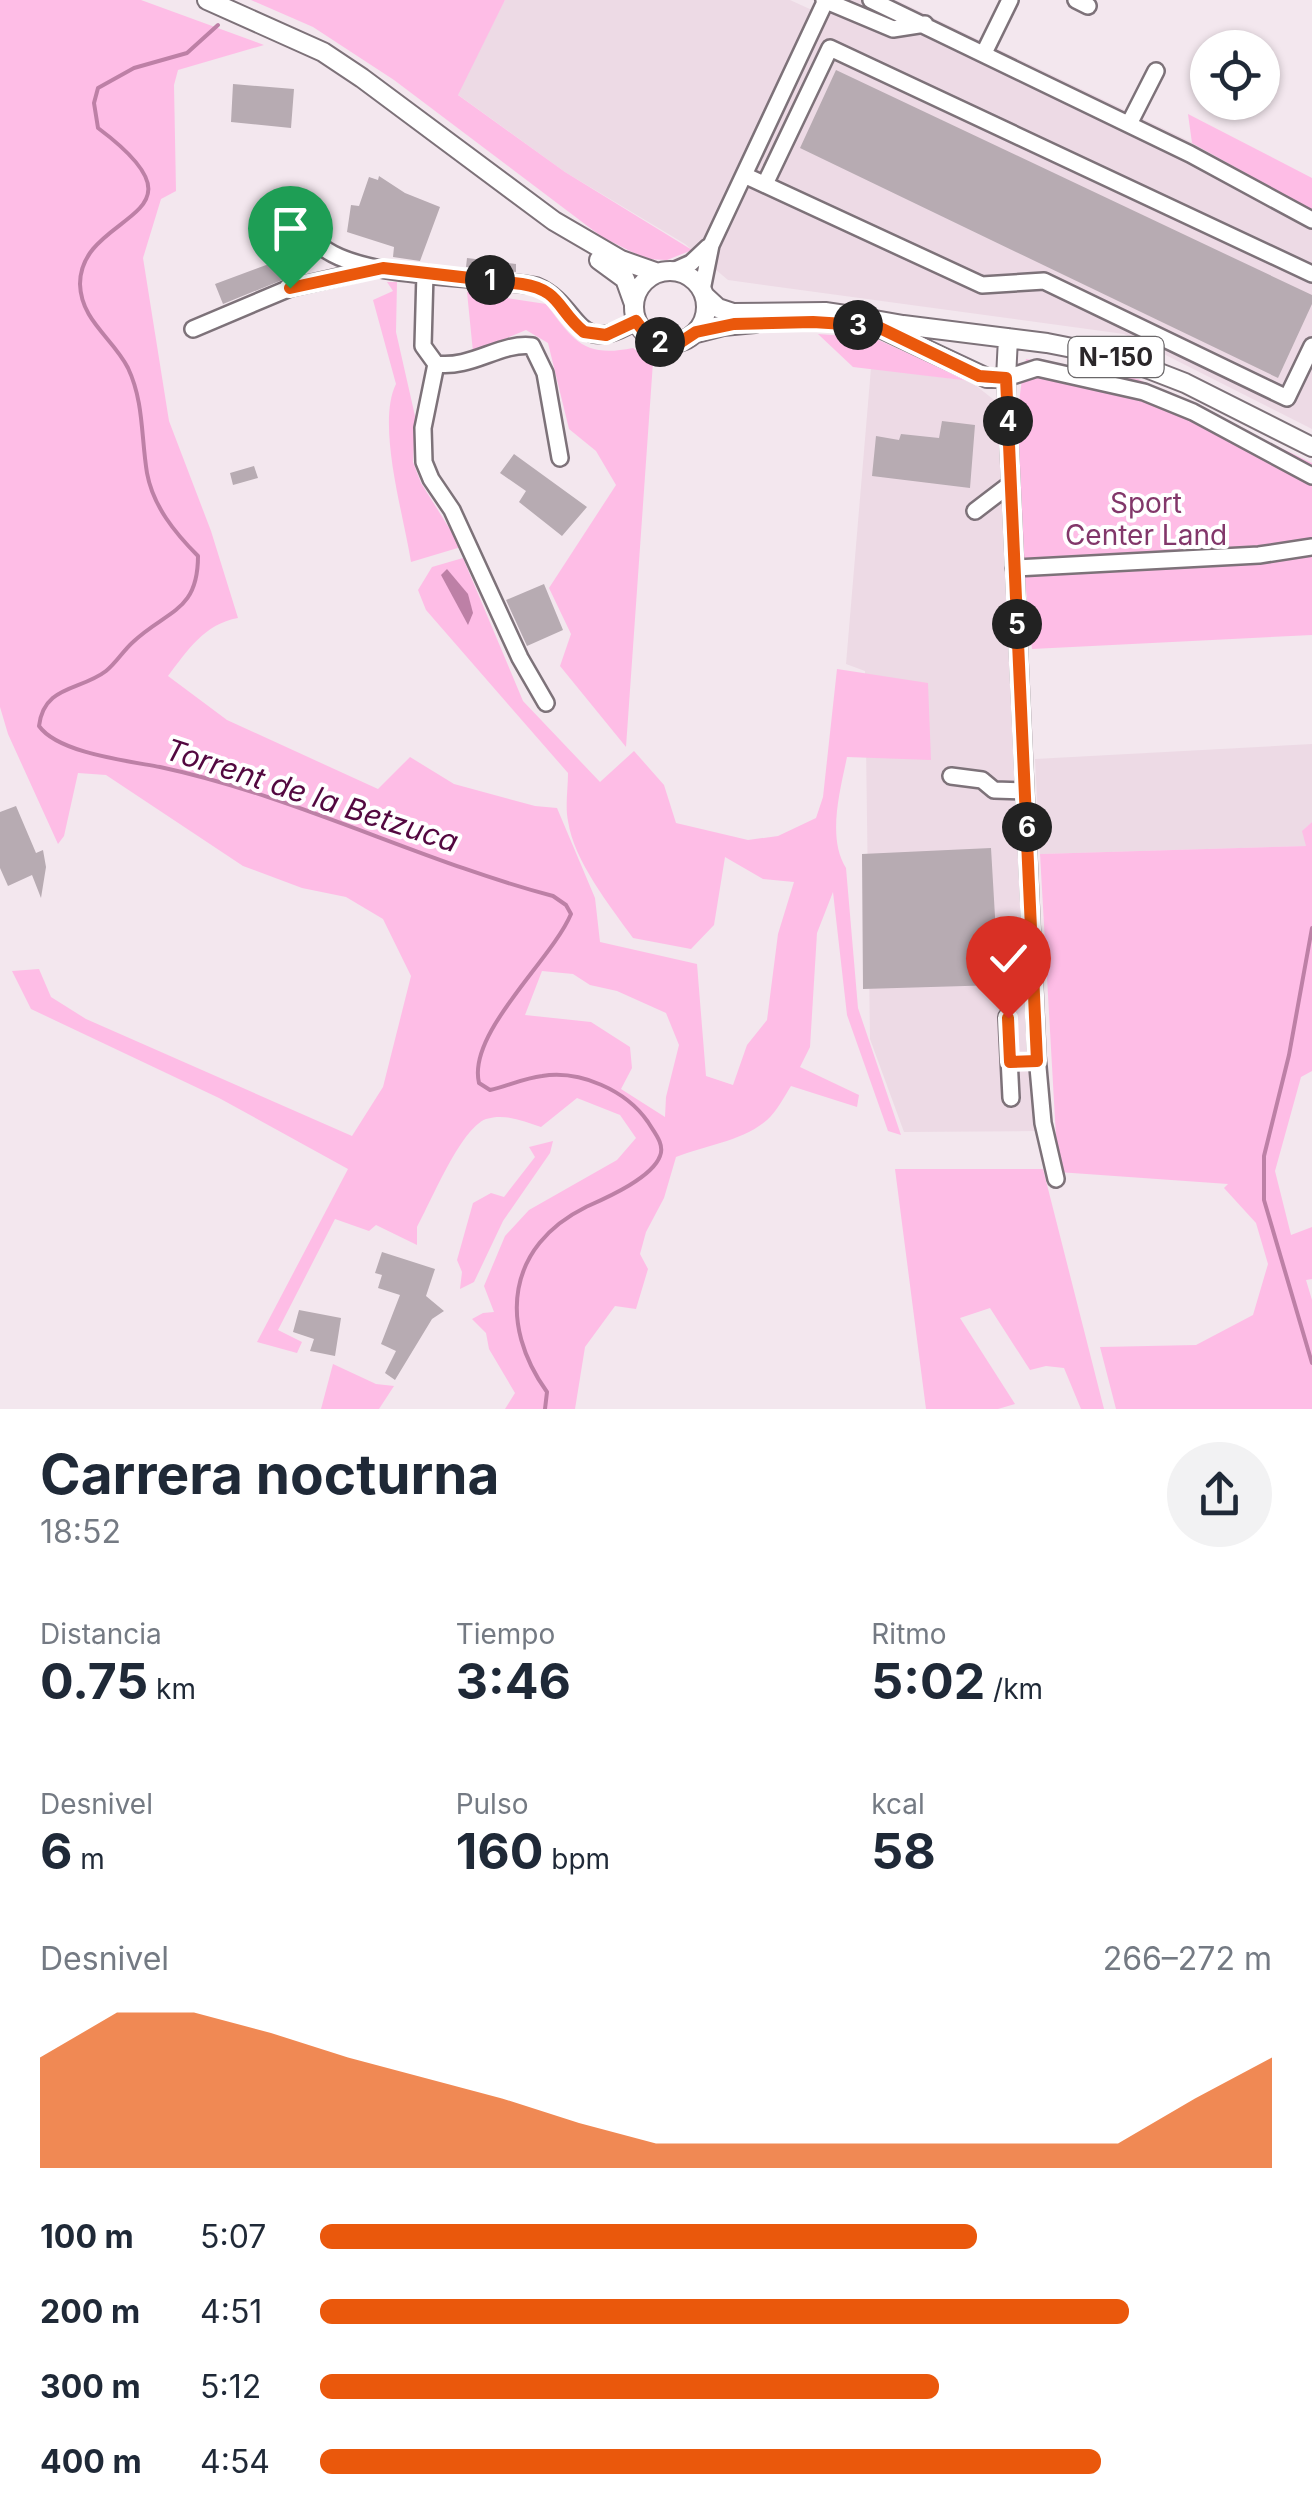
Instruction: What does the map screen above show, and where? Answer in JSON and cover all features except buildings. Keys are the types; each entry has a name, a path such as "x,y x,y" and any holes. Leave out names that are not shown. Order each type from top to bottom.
{"main road":[{"name":"N-150","path":"209,0 323,52 554,221 620,260 687,275 718,308 733,313 825,312 1094,352 1152,368 1312,447"},
{"name":"N-150","path":"554,221 566,238 625,278 647,336 667,344 681,342 696,332 756,323 903,326"},
{"path":"635,312 641,286 666,272"},
{"path":"696,332 705,318 703,293"},
{"path":"876,326 979,376 1006,378 1008,338"}],"street":[{"path":"703,293 711,245 825,0 893,29 925,24"},
{"path":"871,0 1129,124 1312,220"},
{"path":"984,53 1010,0"},
{"path":"765,184 830,48 1312,274"},
{"path":"1129,124 1156,72"},
{"path":"744,174 982,285 1044,281 1287,398 1312,346"},
{"path":"304,228 316,243 334,255 383,268 536,286 556,296 576,325 594,335 606,335 635,312"},
{"path":"666,272 692,264 711,245"},
{"path":"194,329 290,288 383,268"},
{"path":"425,273 422,346 436,364 454,366 520,345 532,346 545,373 560,458"},
{"path":"436,364 423,428 424,462 431,480 452,510 520,658 546,703"},
{"path":"1056,1179 1043,1123 1037,1061 1006,378 1037,368 1144,392 1193,412 1312,476"},
{"path":"975,510 1009,486"},
{"path":"1014,568 1259,555 1312,546"},
{"path":"951,776 982,780 994,790 1025,791"},
{"path":"1008,1018 1011,1098"},
{"path":"1010,1062 1037,1061"}],"shaded area":[{"path":"505,0 790,0 812,10 816,0 896,0 1210,151 1312,209 1312,429 1124,334 728,280 685,244 565,172 457,94"},
{"path":"871,368 970,381 998,403 1035,1131 904,1132 870,1039 865,671 846,664"},
{"path":"447,569 468,594 473,613 468,625 441,575"},
{"path":"1312,744 1312,822 1303,831 1307,846 1040,854 1035,759"}],"green space":[{"path":"0,0 141,0 264,45 178,70 174,85 176,191 161,199 143,258 169,421 211,531 238,618 206,632 168,676 227,720 378,789 410,757 454,784 535,806 557,808 595,898 600,942 697,964 706,1076 733,1085 747,1045 767,1020 778,934 794,882 763,879 725,857 714,925 691,949 633,938 577,852 567,815 568,773 426,610 418,590 432,567 463,558 523,701 600,782 634,751 664,785 676,823 748,840 778,836 816,818 823,797 837,669 928,683 931,760 847,757 836,829 846,868 858,1008 901,1135 888,1131 847,1015 833,892 817,933 810,1047 800,1067 859,1095 857,1107 791,1086 774,1112 757,1127 736,1138 676,1157 664,1198 646,1232 640,1254 648,1269 636,1309 615,1306 585,1347 575,1409 505,1409 515,1393 489,1349 486,1333 472,1319 494,1312 484,1286 505,1236 529,1210 617,1160 636,1138 620,1115 577,1098 541,1127 500,1117 476,1125 456,1151 417,1227 417,1245 376,1225 369,1231 335,1219 278,1330 302,1342 297,1353 257,1342 348,1169 219,1098 31,1009 12,971 39,969 51,997 86,1019 352,1136 383,1087 411,976 383,919 346,897 302,888 243,866 106,775 78,773 64,836 58,844 8,734 0,707","holes":["542,971 573,974 590,985 617,991 666,1013 679,1045 665,1117 621,1089 632,1068 630,1047 591,1022 525,1015"]},
{"path":"251,0 505,0 458,95 565,172 692,250 667,260 646,259 602,237 394,80 313,27"},
{"path":"1188,114 1190,120 1200,120 1312,178 1312,210 1192,143"},
{"path":"387,282 397,282 396,332 415,416 413,462 421,483 461,547 411,562 390,446 391,401 396,384 373,300 393,291"},
{"path":"467,292 546,304 582,344 603,351 633,348 653,362 626,747 560,666 571,634 549,588 616,485 596,451 569,429 548,343 526,330 473,352"},
{"path":"818,334 874,338 970,381 853,367"},
{"name":"Sport Center Land","path":"1026,359 1138,379 1312,463 1312,635 1032,649 1017,466 1017,428"},
{"path":"1312,822 1312,1071 1301,1077 1275,1171 1291,1235 1312,1227 1312,1279 1306,1280 1312,1300 1312,1409 1116,1409 1100,1347 1196,1345 1253,1315 1268,1264 1256,1223 1224,1188 1228,1184 1058,1172 1040,854 1306,846 1302,831"},
{"path":"553,1141 550,1153 503,1221 474,1282 460,1289 462,1272 457,1260 473,1203 491,1193 504,1197 535,1157 529,1147"},
{"path":"895,1169 1043,1169 1104,1409 1081,1409 1064,1368 1046,1366 1030,1370 990,1308 960,1318 1015,1404 998,1409 926,1409"},
{"path":"333,1364 376,1384 394,1386 379,1409 321,1409"}],"waterway":[{"name":"Torrent de la Betzuca","path":"218,25 187,53 134,68 98,88 94,103 98,128 133,158 147,181 146,198 135,213 100,241 86,260 80,284 86,309 128,368 139,407 154,497 198,556 197,574 193,589 178,608 133,642 106,671 56,696 42,713 39,726 61,743 77,749 260,794 553,896 566,905 571,914 561,933 513,997 486,1042 479,1063 479,1083 490,1090 542,1076 586,1079 628,1100 648,1122 661,1152 648,1172 560,1223 526,1265 518,1289 517,1314 521,1340 547,1392 545,1409"},
{"path":"1312,928 1289,1055 1264,1156 1264,1200 1312,1363"}],"route":[{"path":"290,288 383,268 536,286 556,296 584,332 606,335 636,321 647,336 667,344 681,342 696,332 734,324 813,322 876,326 979,376 1006,378 1037,1061 1010,1062 1008,1018"}]}
